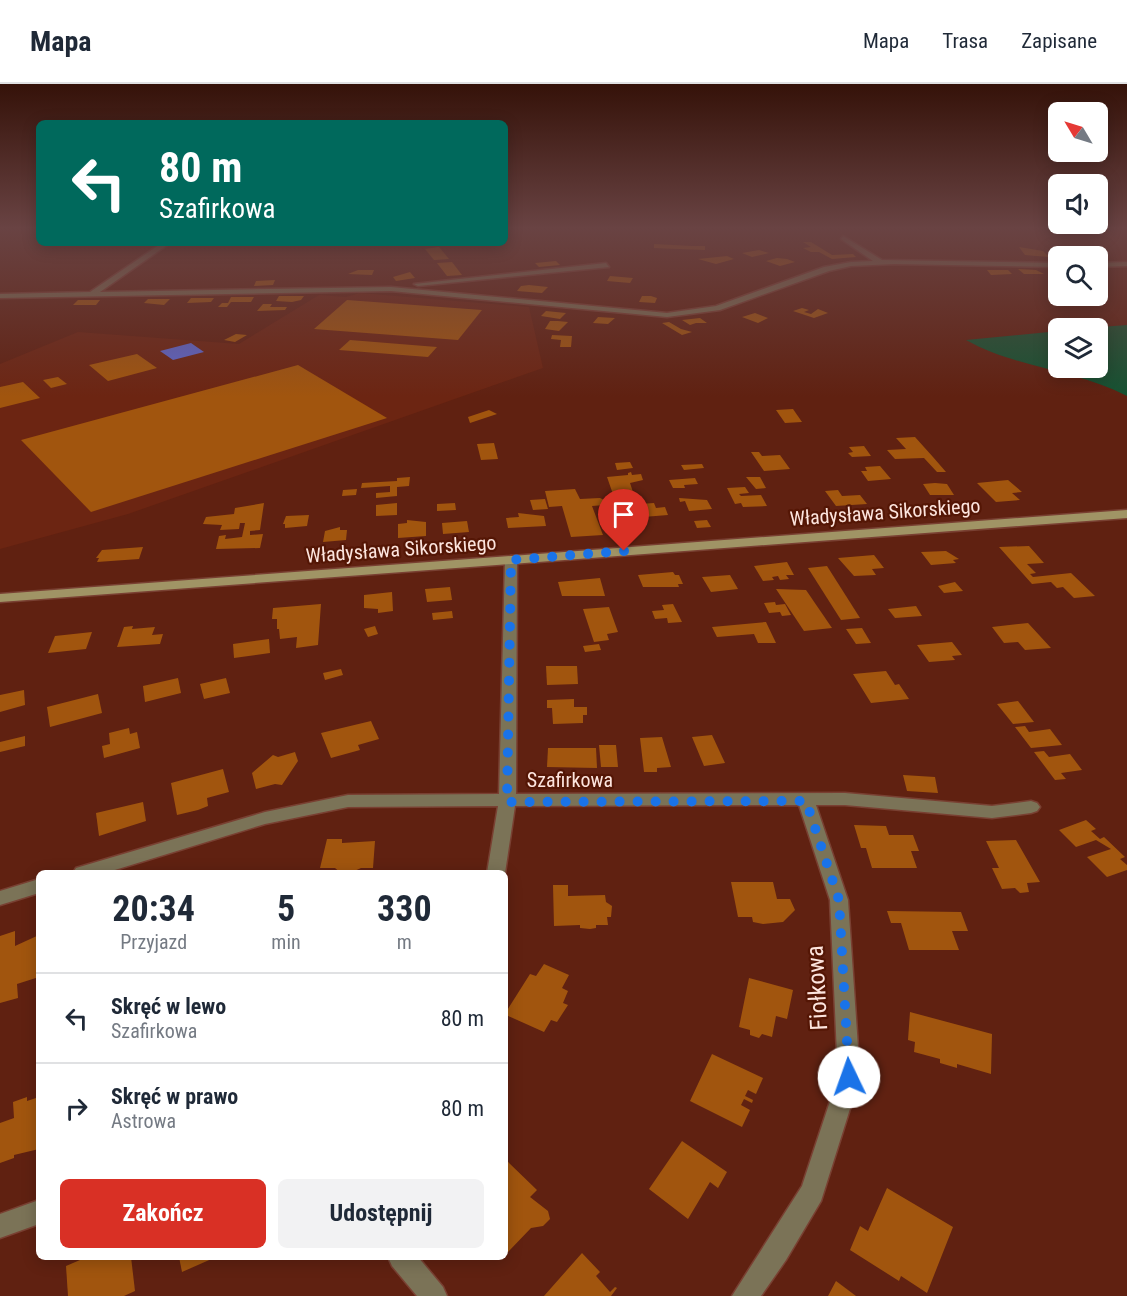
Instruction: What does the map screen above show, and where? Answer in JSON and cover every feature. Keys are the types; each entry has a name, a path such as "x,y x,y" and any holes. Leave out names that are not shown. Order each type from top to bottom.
{"main road":[{"name":"Władysława Sikorskiego","path":"0,598 1127,514"}],"street":[{"path":"93,292 106,284"},
{"path":"400,290 420,284"},
{"path":"0,296 93,292 400,290 629,314 676,315 717,308 787,284"},
{"path":"496,870 507,802 511,560"},
{"name":"Szafirkowa","path":"92,870 264,818 348,801 806,801 845,799 992,812 1031,807"},
{"name":"Fiołkowa","path":"745,1296 777,1251 812,1192 849,1077 839,900 806,801"},
{"path":"0,898 36,887"},
{"path":"0,1226 36,1213"},
{"path":"404,1260 434,1296"}],"shaded area":[{"path":"360,293 529,307 543,368 128,514 0,549 0,364 78,332 239,344 319,295 346,297"},
{"path":"191,343 204,352 173,360 160,351"}],"green space":[{"path":"1127,325 1127,396 1081,378 1108,378 1108,326"},
{"path":"1048,332 1048,369 1005,357 966,340"}],"building":[{"path":"255,284 274,284 273,285 254,286"},
{"path":"521,286 548,287 542,293 517,291"},
{"path":"279,296 304,296 301,300 292,302 276,301"},
{"path":"642,296 657,298 655,303 639,302"},
{"path":"231,297 254,297 251,302 231,302 227,307 218,307 222,303 228,303"},
{"path":"191,298 214,298 211,302 187,303"},
{"path":"148,299 170,299 164,305 144,303"},
{"path":"78,300 100,300 96,305 73,305"},
{"path":"347,300 482,310 458,340 314,329"},
{"path":"263,304 272,304 270,307 287,307 285,310 257,311"},
{"path":"802,308 809,310 804,312 811,314 818,309 828,313 814,318 793,311"},
{"path":"546,311 566,313 560,319 541,316"},
{"path":"755,313 768,318 758,323 742,317"},
{"path":"598,317 615,318 608,324 593,323"},
{"path":"700,318 707,323 690,325 682,320"},
{"path":"550,321 568,322 559,331 545,329"},
{"path":"669,322 692,332 682,335 662,323"},
{"path":"236,334 247,335 235,342 224,340"},
{"path":"552,335 572,336 571,347 560,347 561,340 551,339"},
{"path":"350,340 437,347 428,357 339,350"},
{"path":"137,354 157,368 108,381 89,365"},
{"path":"298,365 387,418 91,512 21,440"},
{"path":"58,377 67,384 51,388 43,380"},
{"path":"23,382 40,398 0,408 0,387"},
{"path":"793,409 802,422 785,423 776,410"},
{"path":"489,410 497,414 470,423 468,417"},
{"path":"915,437 946,472 937,472 924,458 895,459 887,450 906,449 896,438"},
{"path":"494,443 498,459 481,460 477,444"},
{"path":"864,446 871,456 852,457 848,453 853,452 849,447"},
{"path":"751,452 759,452 762,456 780,455 790,469 764,471"},
{"path":"630,462 633,468 617,470 615,463"},
{"path":"702,464 704,468 684,470 681,465"},
{"path":"880,466 891,479 868,481 861,471 867,471 865,467"},
{"path":"631,472 632,475 641,474 643,480 630,483 635,498 615,500 607,477 628,475"},
{"path":"410,477 409,486 397,487 397,496 376,498 376,493 390,492 390,486 361,488 362,483 397,481 397,478"},
{"path":"746,477 760,477 766,488 756,489"},
{"path":"695,478 698,484 684,485 685,488 673,488 669,480"},
{"path":"1008,480 1022,492 1012,493 1020,500 996,502 977,483"},
{"path":"923,484 947,484 954,495 930,495"},
{"path":"745,487 749,493 739,494 741,496 761,495 767,506 743,507 741,503 735,504 727,488"},
{"path":"357,489 356,495 342,496 343,490"},
{"path":"575,489 580,499 600,498 604,500 605,505 592,506 603,535 571,537 562,506 549,507 545,491"},
{"path":"838,490 842,496 860,495 867,504 836,506 825,491"},
{"path":"679,498 707,500 712,509 689,511 685,501 680,502"},
{"path":"545,499 548,509 533,510 530,500"},
{"path":"264,503 260,530 250,531 250,535 263,534 260,548 216,549 219,536 226,535 225,539 242,537 245,523 240,523 239,529 220,530 222,525 203,524 206,517 234,514 235,508"},
{"path":"397,503 397,515 376,516 376,505"},
{"path":"455,503 456,510 437,511 437,504"},
{"path":"654,503 656,508 665,507 668,515 631,518 626,505"},
{"path":"518,513 544,516 546,526 508,528 506,518 519,517"},
{"path":"309,515 307,526 285,528 283,524 286,516"},
{"path":"407,520 426,522 426,536 398,538 398,524 407,523"},
{"path":"707,520 711,527 697,528 694,521"},
{"path":"467,521 469,532 443,534 442,523"},
{"path":"340,527 340,530 347,530 346,540 323,542 325,531"},
{"path":"1029,546 1044,563 1027,564 1036,573 1030,574 1033,577 1071,573 1095,596 1074,598 1063,587 1057,588 1051,582 1032,584 999,547"},
{"path":"143,547 139,559 97,562 99,558 96,558 102,550"},
{"path":"946,551 959,559 953,560 956,563 931,565 921,552"},
{"path":"874,555 884,568 872,569 876,575 854,576 838,558"},
{"path":"787,562 794,575 786,575 789,579 780,580 778,576 772,577 774,580 763,581 754,566"},
{"path":"827,566 860,618 841,620 808,568"},
{"path":"673,572 679,575 683,584 678,584 679,587 643,587 638,575"},
{"path":"730,575 738,589 711,592 702,577"},
{"path":"600,578 605,596 562,596 558,582"},
{"path":"955,582 963,591 944,593 938,586"},
{"path":"450,587 452,600 427,602 425,589"},
{"path":"776,589 806,590 832,628 804,631"},
{"path":"392,592 393,611 378,613 378,609 364,608 364,595"},
{"path":"775,602 776,605 785,604 791,615 782,616 780,612 769,613 764,603"},
{"path":"321,604 318,645 296,648 297,637 280,639 277,619 272,619 273,608"},
{"path":"673,604 682,622 668,623 667,618 655,619 652,611 664,610 662,605"},
{"path":"916,606 922,616 895,618 888,609"},
{"path":"609,607 618,632 607,634 609,640 594,642 583,609"},
{"path":"452,611 453,618 433,620 432,613"},
{"path":"766,622 776,643 758,643 754,634 717,637 712,627"},
{"path":"1028,623 1051,648 1025,650 1018,642 1004,643 992,627"},
{"path":"133,626 132,629 155,627 152,635 163,634 160,644 117,647 124,627"},
{"path":"375,626 378,634 368,637 364,629"},
{"path":"862,628 871,643 856,644 846,629"},
{"path":"92,632 86,649 48,653 55,636"},
{"path":"269,639 270,653 234,658 233,644"},
{"path":"952,642 962,655 952,656 955,660 929,662 917,645"},
{"path":"599,644 601,650 585,652 583,646"},
{"path":"546,666 577,666 578,684 547,685"},
{"path":"341,669 343,675 325,680 323,673"},
{"path":"886,671 895,685 899,684 909,699 871,703 853,674"},
{"path":"178,678 181,693 145,702 143,686"},
{"path":"226,678 230,693 204,699 200,684"},
{"path":"24,690 25,705 0,712 0,695"},
{"path":"98,694 102,713 50,727 47,707"},
{"path":"574,699 574,707 587,707 587,715 583,715 583,723 553,724 552,708 547,708 547,700"},
{"path":"1018,701 1034,722 1013,724 997,704"},
{"path":"371,721 379,739 358,745 360,750 331,758 321,733"},
{"path":"1025,726 1029,732 1050,729 1062,745 1031,748 1015,727"},
{"path":"129,728 130,734 137,732 140,748 104,758 102,746 110,744 109,733"},
{"path":"712,735 725,763 704,766 692,737"},
{"path":"25,736 25,746 0,752 0,742"},
{"path":"662,737 671,767 657,768 657,772 644,772 640,738"},
{"path":"599,745 616,745 618,767 601,767"},
{"path":"548,748 596,748 597,768 547,767"},
{"path":"1044,751 1049,757 1070,754 1082,770 1061,773 1066,779 1055,780 1034,752"},
{"path":"295,752 298,761 282,785 275,784 256,789 252,773 273,755 278,757"},
{"path":"223,769 229,792 207,798 208,806 177,815 171,783"},
{"path":"903,775 935,777 938,793 907,791"},
{"path":"143,802 146,821 99,836 96,813"},
{"path":"1086,820 1096,829 1091,831 1100,839 1104,837 1125,857 1120,859 1127,865 1127,870 1107,877 1087,857 1111,849 1096,840 1076,847 1059,830"},
{"path":"854,825 886,826 889,835 913,835 919,851 911,851 917,868 872,868 866,848 861,848"},
{"path":"327,839 342,839 342,843 375,841 373,868 337,870 320,868"},
{"path":"1016,840 1040,882 1027,883 1029,892 1020,893 1015,888 1002,889 992,868 999,868 986,841"},
{"path":"731,882 773,882 777,899 790,899 795,910 783,922 763,924 753,922 752,917 738,917"},
{"path":"553,885 568,885 568,896 605,895 606,902 612,906 611,917 607,917 608,925 596,925 596,928 590,929 580,928 580,925 554,926"},
{"path":"887,911 961,912 968,931 952,931 959,950 909,950 901,923 891,923"},
{"path":"15,931 15,946 36,936 36,978 17,984 18,998 0,1003 0,936"},
{"path":"544,964 569,975 562,988 568,991 563,1003 568,1005 557,1022 551,1020 544,1032 508,1016 508,1009 530,974 536,976"},
{"path":"749,978 793,990 787,1019 776,1016 772,1037 762,1034 759,1038 750,1035 750,1030 739,1027"},
{"path":"910,1012 992,1034 991,1074 957,1064 957,1068 940,1063 940,1059 914,1052 915,1042 908,1040"},
{"path":"712,1054 763,1078 756,1094 748,1090 745,1096 753,1100 752,1103 744,1099 741,1105 750,1110 742,1127 690,1101"},
{"path":"27,1097 27,1101 36,1098 36,1150 14,1155 14,1158 0,1163 0,1123 14,1118 13,1102"},
{"path":"682,1141 727,1172 718,1188 710,1182 688,1219 649,1189"},
{"path":"508,1162 537,1190 530,1197 548,1211 550,1219 543,1226 531,1228 508,1252"},
{"path":"887,1188 953,1227 927,1293 901,1276 899,1281 850,1250 860,1226 868,1231"},
{"path":"582,1253 600,1272 596,1276 610,1292 615,1287 617,1288 611,1296 544,1296"},
{"path":"80,1260 131,1260 135,1291 124,1296 68,1296 66,1266"},
{"path":"180,1260 209,1260 182,1272"},
{"path":"836,1281 856,1296 828,1296"}],"route":[{"path":"624,551 511,560 507,802 806,801 839,900 849,1077"}]}
